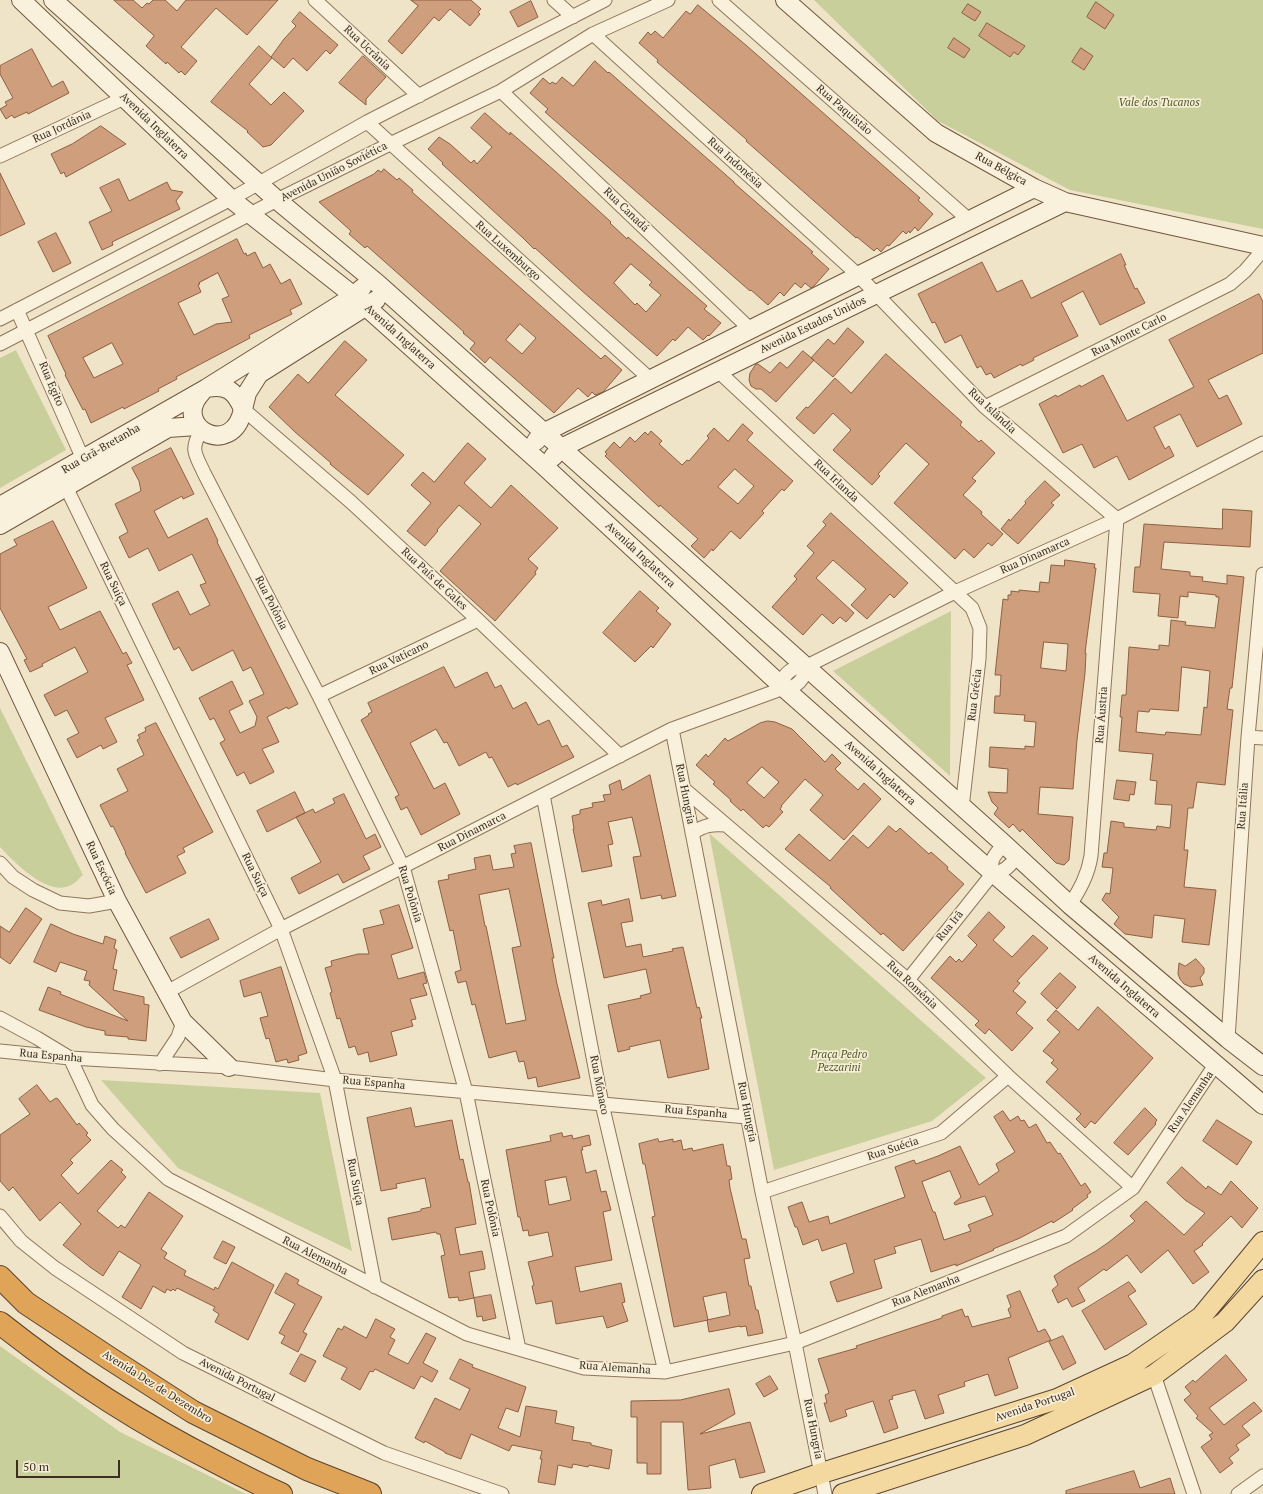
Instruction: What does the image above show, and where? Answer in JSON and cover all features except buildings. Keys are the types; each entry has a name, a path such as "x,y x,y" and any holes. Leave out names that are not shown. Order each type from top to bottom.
{"highway":[{"name":"Avenida Dez de Dezembro","path":"0,1277 26,1303 193,1412 307,1469 370,1494"},
{"path":"0,1323 31,1348 91,1390 167,1436 281,1494"}],"main road":[{"name":"Avenida Inglaterra","path":"21,0 231,199 360,302 544,466 784,688 993,873 1263,1105"},
{"path":"39,16 52,0 72,16 278,200 387,292 962,808 1011,850 1070,905 1224,1036 1263,1066"},
{"name":"Rua Bélgica","path":"785,0 936,133 1034,188 1065,202 1263,246"},
{"path":"57,33 72,16"},
{"path":"526,451 543,433 1034,188"},
{"name":"Avenida Estados Unidos","path":"560,448 1065,202"},
{"path":"360,302 373,280"},
{"path":"243,409 232,391 219,387 205,390 194,402 193,414 199,428 213,436 226,435 238,424 243,409 247,393 258,374 360,302 387,292"},
{"name":"Rua Grã-Bretanha","path":"0,506 360,302"},
{"name":"Rua Grã-Bretanha","path":"0,525 168,428 199,428"},
{"path":"544,466 560,448"},
{"name":"Rua Escócia","path":"0,652 117,901 183,1022 229,1067"},
{"path":"1215,1065 1224,1036"},
{"path":"1215,1065 1247,1053"},
{"name":"Avenida Portugal","path":"762,1494 822,1473 1057,1399 1133,1364 1201,1317 1263,1242"},
{"name":"Avenida Portugal","path":"843,1494 1025,1435 1154,1375 1225,1322 1263,1280"}],"street":[{"name":"Rua Ucrânia","path":"315,0 419,96"},
{"path":"554,0 573,17"},
{"path":"0,319 231,199 366,122 605,0"},
{"name":"Avenida União Soviética","path":"0,344 278,200 501,91 593,34 668,0"},
{"name":"Rua Paquistão","path":"719,0 969,220"},
{"name":"Rua Indonésia","path":"593,34 858,275 876,294"},
{"name":"Rua Canadá","path":"501,91 750,329"},
{"name":"Rua Jordânia","path":"0,156 124,98"},
{"name":"Rua Luxemburgo","path":"366,122 650,379"},
{"name":"Rua Monte Carlo","path":"986,407 1230,284 1245,271 1263,250"},
{"name":"Rua Islândia","path":"876,294 986,407 1117,519"},
{"name":"Rua Egito","path":"17,310 83,459"},
{"name":"Rua Irlanda","path":"718,371 955,592"},
{"name":"Rua País de Gales","path":"243,409 351,502 478,620 620,756"},
{"name":"Rua Polônia","path":"199,428 194,444 195,454 319,696 403,867 466,1092 519,1349"},
{"name":"Rua Dinamarca","path":"167,992 281,929 672,729 784,688 793,687 804,677 805,667 955,592 1117,519 1263,443"},
{"name":"Rua Suíça","path":"66,487 281,929 335,1080 375,1287"},
{"name":"Rua Áustria","path":"1070,905 1080,890 1088,871 1091,856 1117,519"},
{"name":"Rua Itália","path":"1224,1036 1248,737 1263,574"},
{"name":"Rua Grécia","path":"955,592 972,608 980,628 979,659 962,808"},
{"name":"Rua Vaticano","path":"319,696 478,620"},
{"name":"Rua Hungria","path":"672,729 762,1192 796,1343 826,1494"},
{"path":"1248,737 1263,738"},
{"name":"Rua Romênia","path":"684,789 908,980 1008,1076 1133,1188"},
{"name":"Rua Mônaco","path":"542,795 602,1104 665,1372"},
{"path":"692,833 712,824 726,825"},
{"path":"1011,850 1010,866 1003,871 993,873 990,865 992,859 1011,850"},
{"path":"0,863 13,877 34,890 60,903 89,906 117,901"},
{"name":"Rua Irã","path":"908,980 993,873"},
{"path":"0,1018 70,1058"},
{"path":"160,1064 178,1037 183,1022"},
{"name":"Rua Espanha","path":"0,1051 70,1058 229,1067 335,1080 748,1117"},
{"name":"Rua Alemanha","path":"70,1058 92,1105 113,1129 168,1179 467,1334 584,1368 665,1372 796,1343 1066,1236 1133,1188 1215,1065"},
{"name":"Rua Suécia","path":"762,1192 942,1133 1008,1076"},
{"name":"Avenida Portugal","path":"0,1216 21,1241 55,1268 183,1353 384,1453 502,1494"},
{"path":"1154,1375 1194,1494"},
{"path":"1238,1494 1263,1476"}],"green space":[{"name":"Vale dos Tucanos","path":"814,0 1263,0 1263,229 1070,190 938,121"},
{"path":"16,350 66,450 0,488 0,358"},
{"path":"951,611 950,776 833,671"},
{"path":"0,708 83,875 71,885 62,888 53,887 43,883 23,869 0,847"},
{"name":"Praça Pedro Pezzarini","path":"709,833 986,1078 932,1121 774,1170"},
{"path":"101,1080 320,1093 352,1251 178,1168"},
{"path":"0,1346 120,1432 246,1494 0,1494"}]}
